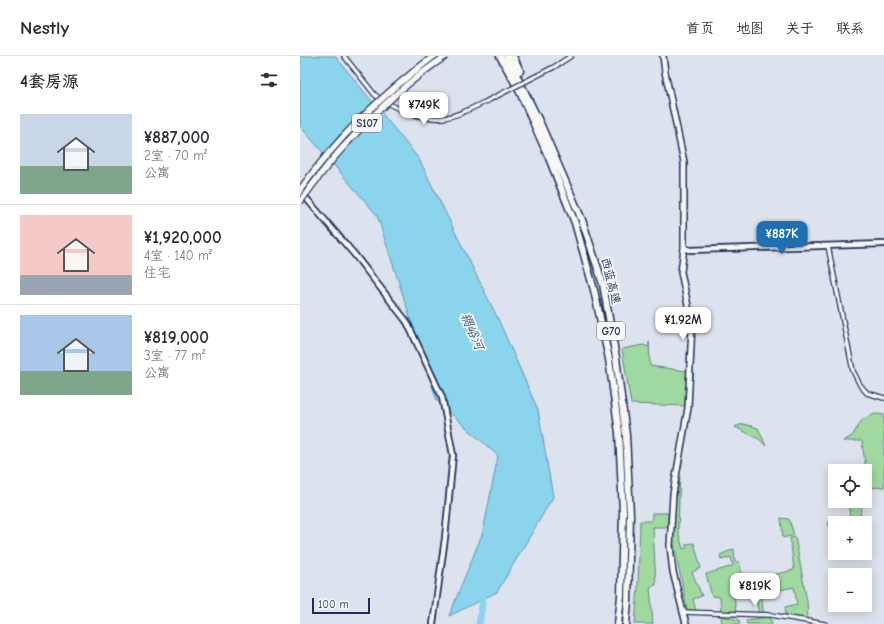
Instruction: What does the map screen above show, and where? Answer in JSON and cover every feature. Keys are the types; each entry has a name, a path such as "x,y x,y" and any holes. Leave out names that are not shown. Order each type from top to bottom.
{"highway":[{"name":"S107","path":"300,191 331,151 358,122 404,80 434,56"},
{"name":"S107","path":"300,202 334,158 359,130 406,87 446,56"},
{"name":"西蓝高速","path":"500,56 519,90 576,223 594,290 609,358 619,433 623,512 621,596 618,624"},
{"name":"西蓝高速","path":"507,56 540,123 582,220 603,284 616,358 626,435 630,515 626,624"},
{"path":"513,56 530,93 540,123"}],"main road":[{"path":"663,56 684,162 684,248 681,272 692,325 688,408 673,494 670,546 673,572 686,624"}],"street":[{"path":"344,56 375,95 382,100 417,116 440,119 454,116 487,101 554,67 571,56"},
{"path":"300,191 354,254 407,322 442,397 453,454 445,538 433,624"},
{"path":"684,248 690,250 884,244"},
{"path":"828,246 853,371 860,385 867,393 884,398"},
{"path":"683,612 772,615 825,624"}],"green space":[{"path":"649,342 650,366 694,372 688,406 631,404 622,349 643,345 649,347"},
{"path":"875,414 884,415 884,487 872,488 872,464 865,464 862,441 843,441 852,436 863,419"},
{"path":"743,424 758,428 766,446 759,439 735,427"},
{"path":"680,468 678,531 683,549 686,548 686,544 694,543 701,568 692,572 702,596 693,599 696,611 687,609 673,539 673,501"},
{"path":"862,508 860,516 850,516 849,509"},
{"path":"652,513 668,513 668,527 653,527 656,585 650,587 653,624 635,624 638,587 640,521 652,521"},
{"path":"781,518 789,519 794,535 783,538"},
{"path":"795,537 807,601 808,620 786,615 785,607 797,604 794,587 761,594 764,616 759,616 755,589 734,592 736,617 721,614 720,597 712,596 706,574 733,566 731,557 721,560 720,555 734,549 735,562 739,562 744,581 794,570 790,538"},
{"path":"721,616 739,620 740,624 722,624"},
{"path":"770,617 772,624 747,624 746,620"}],"water":[{"path":"300,56 335,56 419,159 498,319 538,410 553,497 497,592 449,616 483,532 498,456 437,401 377,215 300,126"}],"pier":[{"path":"374,101 383,112 332,166 323,155"}],"waterway":[{"name":"辋峪河","path":"479,624 484,591"}]}
